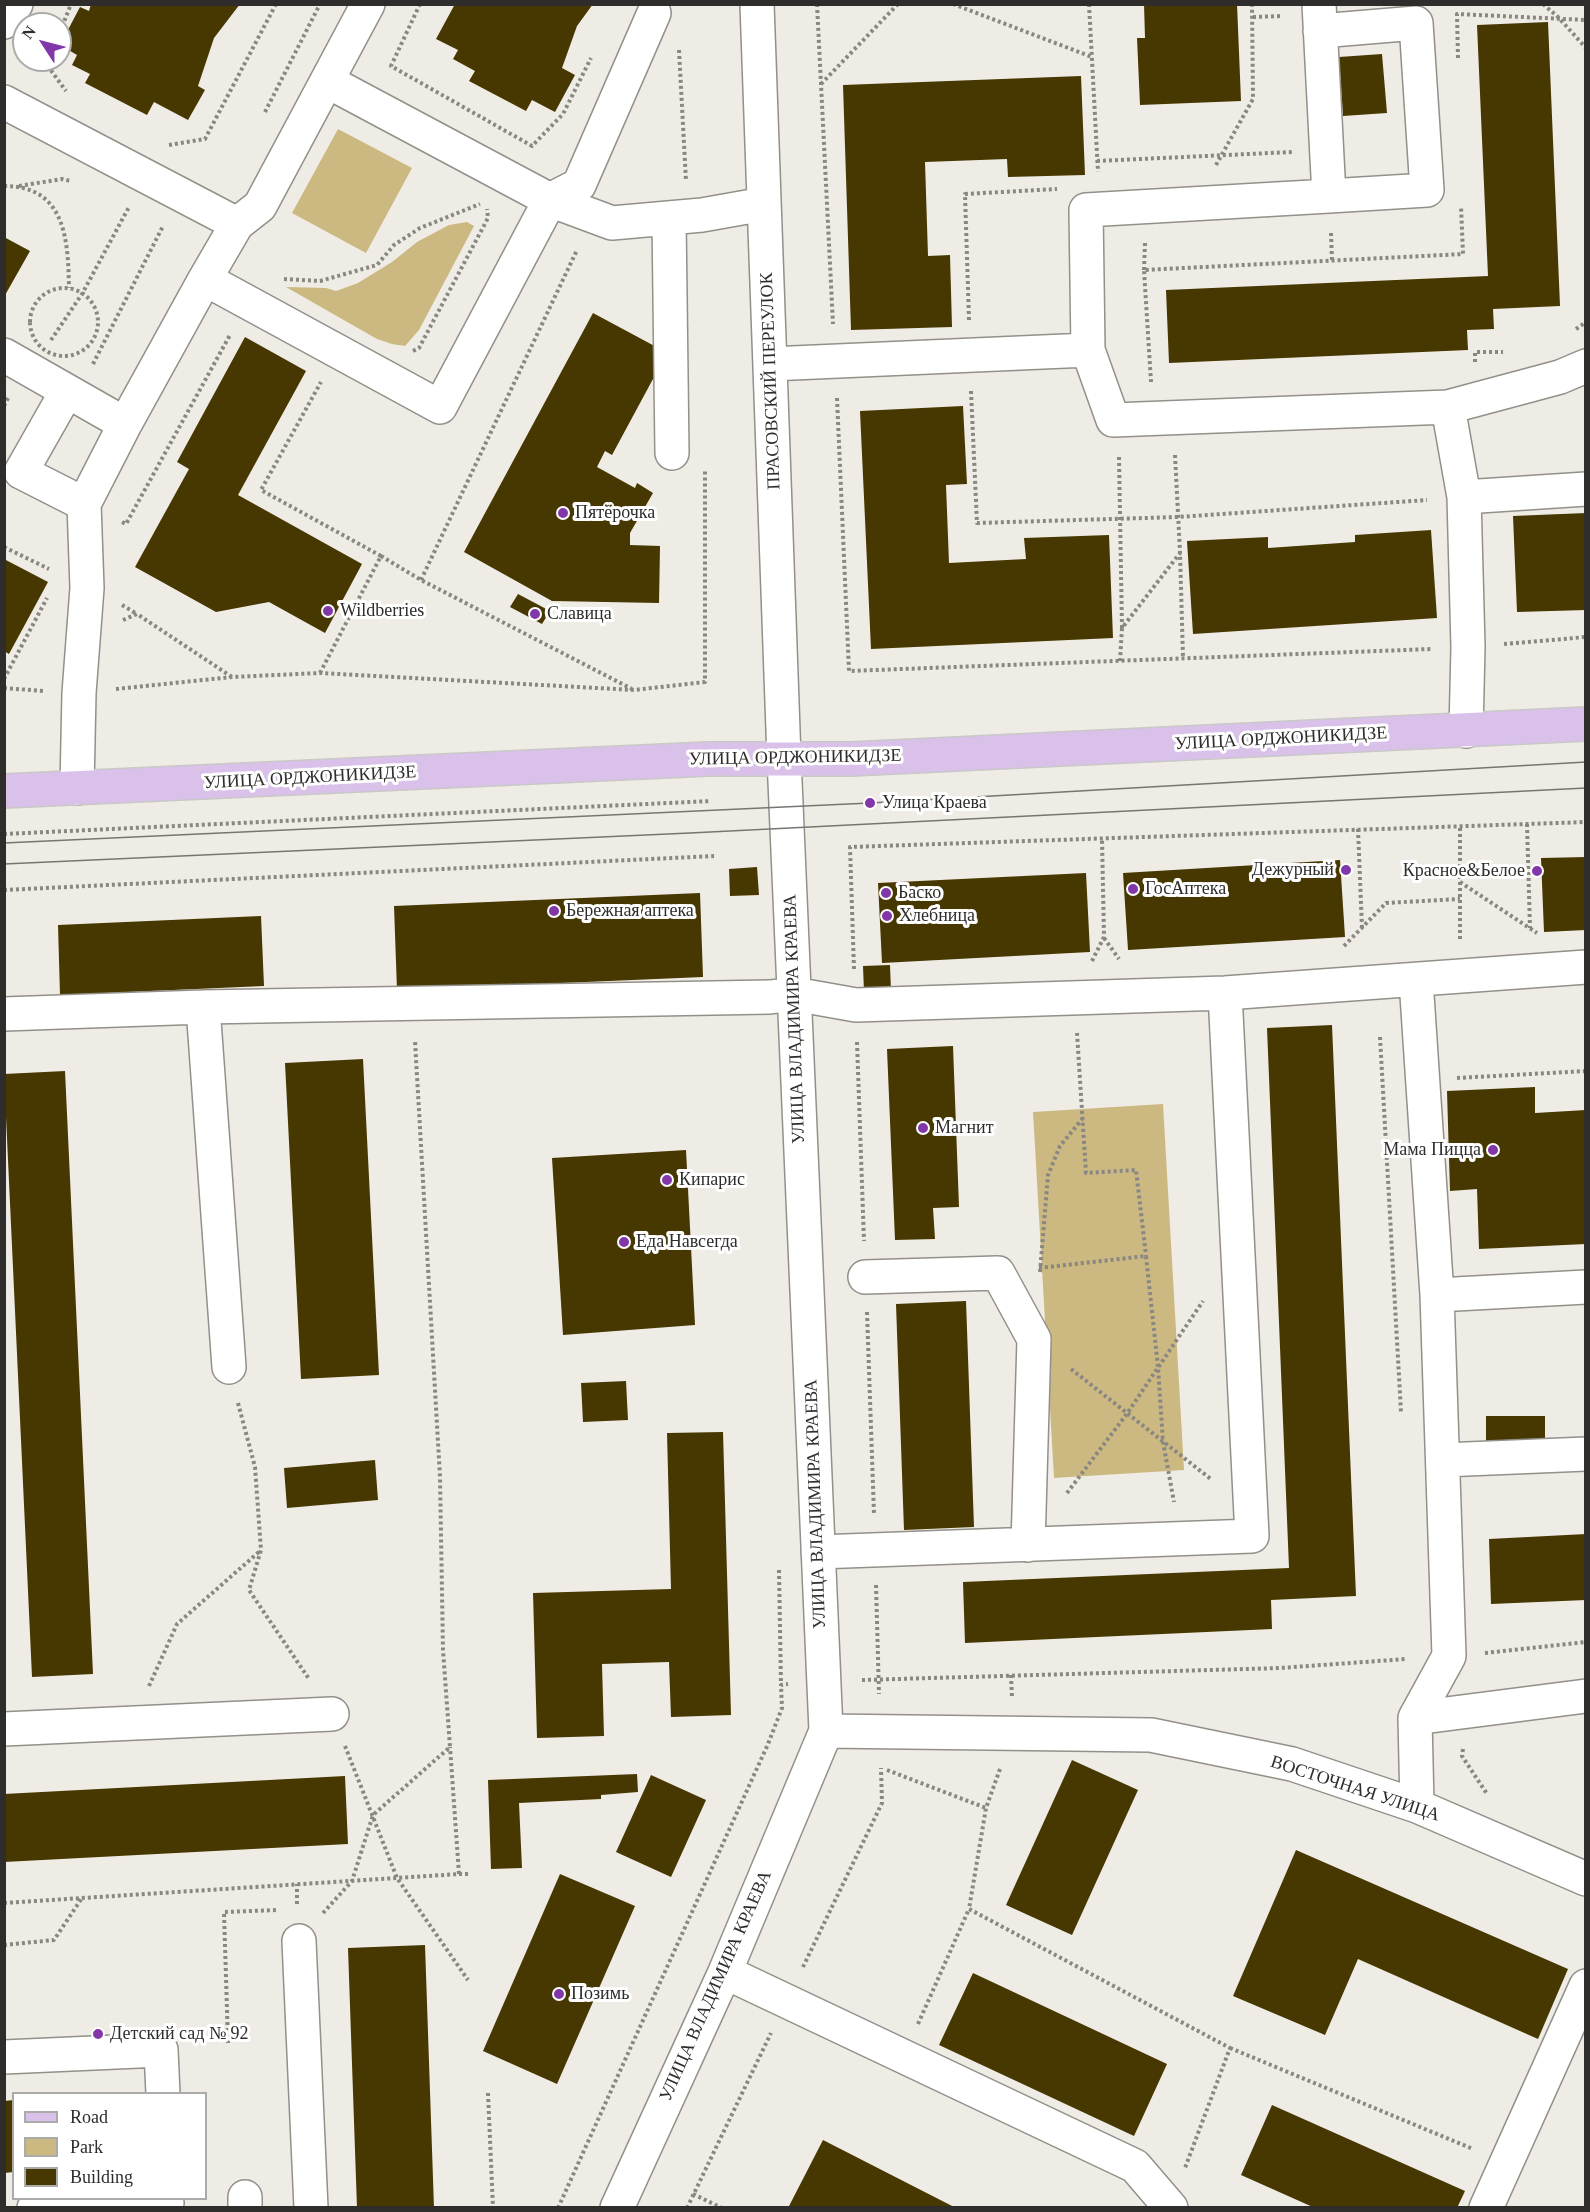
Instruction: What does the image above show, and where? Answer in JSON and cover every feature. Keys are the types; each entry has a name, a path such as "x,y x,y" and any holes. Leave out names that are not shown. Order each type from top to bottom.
{"main road":[{"name":"УЛИЦА ОРДЖОНИКИДЗЕ","path":"4,791 708,759 851,759 1586,724"}],"street":[{"path":"4,22 16,4"},
{"path":"77,788 79,693 86,601 84,504 125,424 237,224 260,206 368,4"},
{"name":"ПРАСОВСКИЙ ПЕРЕУЛОК","path":"757,4 783,758"},
{"path":"212,268 440,407 550,200 579,185 654,13"},
{"path":"1329,196 1320,18 1416,23 1427,190 1329,196 1197,203 1086,210 1089,350 1113,420 1448,407 1560,377 1586,366"},
{"path":"327,81 550,200 612,223 702,215 764,204"},
{"path":"4,102 237,224"},
{"path":"669,218 672,453"},
{"path":"770,364 1089,350"},
{"path":"22,355 71,394 125,424"},
{"path":"71,394 21,472 84,504"},
{"path":"1448,407 1464,497 1468,647 1466,731"},
{"path":"1464,497 1586,489"},
{"name":"УЛИЦА ВЛАДИМИРА КРАЕВА","path":"616,2208 725,1972 826,1731 783,758"},
{"path":"4,1014 202,1007 758,997 794,994 856,1005 1225,993 1581,967"},
{"path":"1416,980 1437,1295 1449,1656 1415,1719 1417,1806"},
{"path":"818,1552 1252,1536 1225,993"},
{"path":"202,1007 229,1367"},
{"path":"865,1277 998,1273 1034,1339 1028,1545"},
{"path":"1437,1295 1586,1287"},
{"path":"1443,1460 1586,1454"},
{"path":"1415,1719 1586,1696"},
{"path":"4,1729 332,1714"},
{"name":"ВОСТОЧНАЯ УЛИЦА","path":"826,1731 1151,1735 1292,1764 1417,1806 1586,1879"},
{"path":"299,1941 311,2208"},
{"path":"725,1972 1135,2166 1170,2207"},
{"path":"1486,2208 1586,1986"},
{"path":"4,2057 161,2050 163,2092"},
{"path":"34,2208 167,2203"}],"path":[{"path":"159,146 205,139 276,4"},
{"path":"261,121 320,4"},
{"path":"420,4 392,66 532,146 563,114 593,54"},
{"path":"821,85 898,4"},
{"path":"953,4 1092,57"},
{"path":"1089,4 1100,209"},
{"path":"1197,203 1220,155 1253,99 1252,4"},
{"path":"1543,4 1586,48"},
{"path":"52,72 67,92"},
{"path":"1098,161 1326,150"},
{"path":"4,186 62,179 78,182"},
{"path":"19,186 38,192 61,221 69,258 69,288"},
{"path":"277,277 320,281 376,266 394,245 420,228 486,202 488,218 419,348 410,352"},
{"path":"22,355 52,340 82,294 131,204 139,209"},
{"path":"421,580 593,215"},
{"path":"155,219 203,249 212,268"},
{"path":"71,394 164,225"},
{"path":"58,288 69,288 82,294 94,306 98,318 97,329 86,348 76,354 65,356 22,355 31,331 30,320 33,309 47,292 58,288"},
{"path":"84,504 126,524 231,334"},
{"path":"321,380 261,490 421,580 634,690"},
{"path":"1173,418 1183,658"},
{"path":"1119,420 1122,628 1120,661"},
{"path":"4,547 50,570"},
{"path":"1122,628 1180,552"},
{"path":"320,673 381,556"},
{"path":"4,679 55,583 119,621 137,614 232,677"},
{"path":"849,671 1468,647 1586,637"},
{"path":"4,688 79,693 232,677 320,673 634,690 705,682"},
{"path":"4,834 711,801"},
{"path":"882,1803 850,847 1586,822"},
{"path":"1527,824 1532,971"},
{"path":"1460,826 1460,975"},
{"path":"1358,829 1362,928"},
{"path":"1102,838 1104,937 1075,998 1086,1173 1136,1170 1158,1367 1163,1442 1181,1539"},
{"path":"4,890 714,856"},
{"path":"1460,882 1530,926 1581,967"},
{"path":"1306,987 1386,903 1460,899"},
{"path":"412,1004 440,1477 443,1650 459,1874"},
{"path":"1379,1031 1401,1421"},
{"path":"1383,1088 1422,1080 1586,1071"},
{"path":"1040,1278 1048,1175 1060,1146 1083,1118"},
{"path":"998,1273 1146,1256"},
{"path":"1063,1498 1126,1415 1204,1299"},
{"path":"1034,1339 1126,1415 1250,1509"},
{"path":"229,1367 255,1467 261,1550 249,1590 332,1714 397,1878 468,1980"},
{"path":"133,1723 177,1624 261,1550"},
{"path":"558,2208 768,1744 782,1708 781,1685 823,1681 1280,1668"},
{"path":"903,2056 969,1909 986,1808 1013,1732 1011,1676"},
{"path":"1464,1712 1462,1756 1490,1800 1507,1808 1494,1839"},
{"path":"299,1941 352,1881 373,1815 450,1747"},
{"path":"881,1768 986,1808"},
{"path":"4,1903 470,1874"},
{"path":"4,1945 54,1940 82,1898"},
{"path":"969,1909 1230,2048 1506,2163"},
{"path":"228,2043 224,1912 287,1910"},
{"path":"1170,2207 1230,2048"},
{"path":"488,2093 493,2208"},
{"path":"693,2194 722,2208"}],"green space":[{"path":"338,129 412,168 366,253 292,213"},
{"path":"467,222 474,226 419,330 405,346 377,339 286,287 326,288 336,291 358,283 392,262 417,242 449,225"},
{"path":"1163,1104 1184,1470 1054,1478 1033,1112"}],"building":[{"path":"91,4 240,4 214,38 198,86 205,90 188,120 154,102 147,115 85,83 90,74 72,65 77,55 72,52 72,22 80,7 89,11"},
{"path":"455,4 593,4 577,26 562,68 575,75 555,112 532,100 526,111 469,81 475,71 453,59 458,50 436,39"},
{"path":"1144,4 1237,4 1241,101 1140,105 1137,38 1145,38"},
{"path":"1548,22 1560,306 1493,309 1494,329 1467,330 1468,350 1169,363 1166,290 1488,276 1477,25"},
{"path":"1382,54 1387,113 1343,116 1339,57"},
{"path":"1081,76 1085,175 1008,177 1007,159 925,162 928,256 950,255 952,327 851,330 843,85"},
{"path":"4,237 30,251 4,297"},
{"name":"Пятёрочка","path":"593,313 662,350 660,366 612,455 605,451 597,467 635,488 637,483 653,493 630,533 630,545 660,546 659,603 552,601 464,552"},
{"path":"245,337 306,371 238,495 362,564 325,633 269,602 216,612 135,567 189,469 177,462"},
{"path":"963,406 967,484 946,485 949,563 1026,559 1024,538 1109,535 1113,638 871,649 860,411"},
{"path":"1586,513 1586,610 1517,612 1513,516"},
{"path":"1431,530 1437,618 1193,634 1187,541 1268,537 1268,548 1355,542 1355,535"},
{"path":"4,559 48,582 9,654 4,651"},
{"path":"518,594 550,611 542,624 510,607"},
{"path":"1586,857 1586,930 1544,932 1541,858"},
{"path":"1340,860 1345,937 1128,950 1123,873"},
{"path":"757,867 759,895 730,896 729,869"},
{"path":"1086,873 1090,952 882,963 878,883"},
{"path":"700,893 703,977 397,990 394,906"},
{"path":"261,916 264,986 60,995 58,925"},
{"path":"890,965 891,991 864,992 863,966"},
{"path":"1332,1025 1356,1596 1271,1600 1272,1629 965,1643 963,1582 1289,1568 1267,1028"},
{"name":"Магнит","path":"953,1046 959,1207 933,1208 935,1239 895,1240 887,1049"},
{"path":"363,1059 379,1375 301,1379 285,1063"},
{"path":"65,1071 93,1674 32,1677 4,1074"},
{"path":"1535,1087 1535,1113 1586,1110 1586,1244 1479,1249 1477,1189 1450,1191 1447,1091"},
{"name":"Еда Навсегда","path":"686,1150 695,1325 563,1335 552,1158"},
{"path":"966,1301 974,1527 904,1530 896,1304"},
{"path":"626,1381 628,1420 583,1422 581,1383"},
{"path":"1486,1416 1545,1416 1545,1446 1486,1446"},
{"path":"723,1432 731,1715 671,1717 669,1662 602,1664 604,1736 537,1738 533,1593 671,1589 667,1433"},
{"path":"375,1460 378,1500 287,1508 284,1468"},
{"path":"1586,1534 1586,1600 1491,1604 1489,1539"},
{"path":"1072,1760 1138,1790 1072,1935 1006,1905"},
{"path":"637,1774 638,1792 601,1795 601,1799 519,1803 522,1868 491,1869 488,1780"},
{"path":"651,1775 706,1800 671,1877 616,1852"},
{"path":"345,1776 348,1844 4,1862 4,1794"},
{"path":"1296,1850 1568,1969 1538,2039 1358,1959 1325,2035 1233,1996"},
{"path":"560,1874 635,1906 557,2084 483,2051"},
{"path":"425,1945 434,2208 357,2208 348,1948"},
{"path":"973,1973 1167,2064 1134,2136 939,2045"},
{"path":"12,2100 12,2172 4,2173 4,2101"},
{"path":"1272,2105 1465,2191 1457,2208 1315,2208 1241,2175"},
{"path":"823,2140 956,2208 788,2208"}],"tram line":[{"path":"4,843 870,803 1586,762"},
{"path":"4,864 690,833 1586,788"}],"place":[{"name":"Пятёрочка","path":"563,513"},
{"name":"Wildberries","path":"328,611"},
{"name":"Славица","path":"535,614"},
{"name":"Улица Краева","path":"870,803"},
{"name":"Дежурный","path":"1346,870"},
{"name":"Красное&Белое","path":"1537,871"},
{"name":"ГосАптека","path":"1133,889"},
{"name":"Баско","path":"886,893"},
{"name":"Бережная аптека","path":"554,911"},
{"name":"Хлебница","path":"887,916"},
{"name":"Магнит","path":"923,1128"},
{"name":"Мама Пицца","path":"1493,1150"},
{"name":"Кипарис","path":"667,1180"},
{"name":"Еда Навсегда","path":"624,1242"},
{"name":"Позимь","path":"559,1994"},
{"name":"Детский сад № 92","path":"98,2034"}]}
